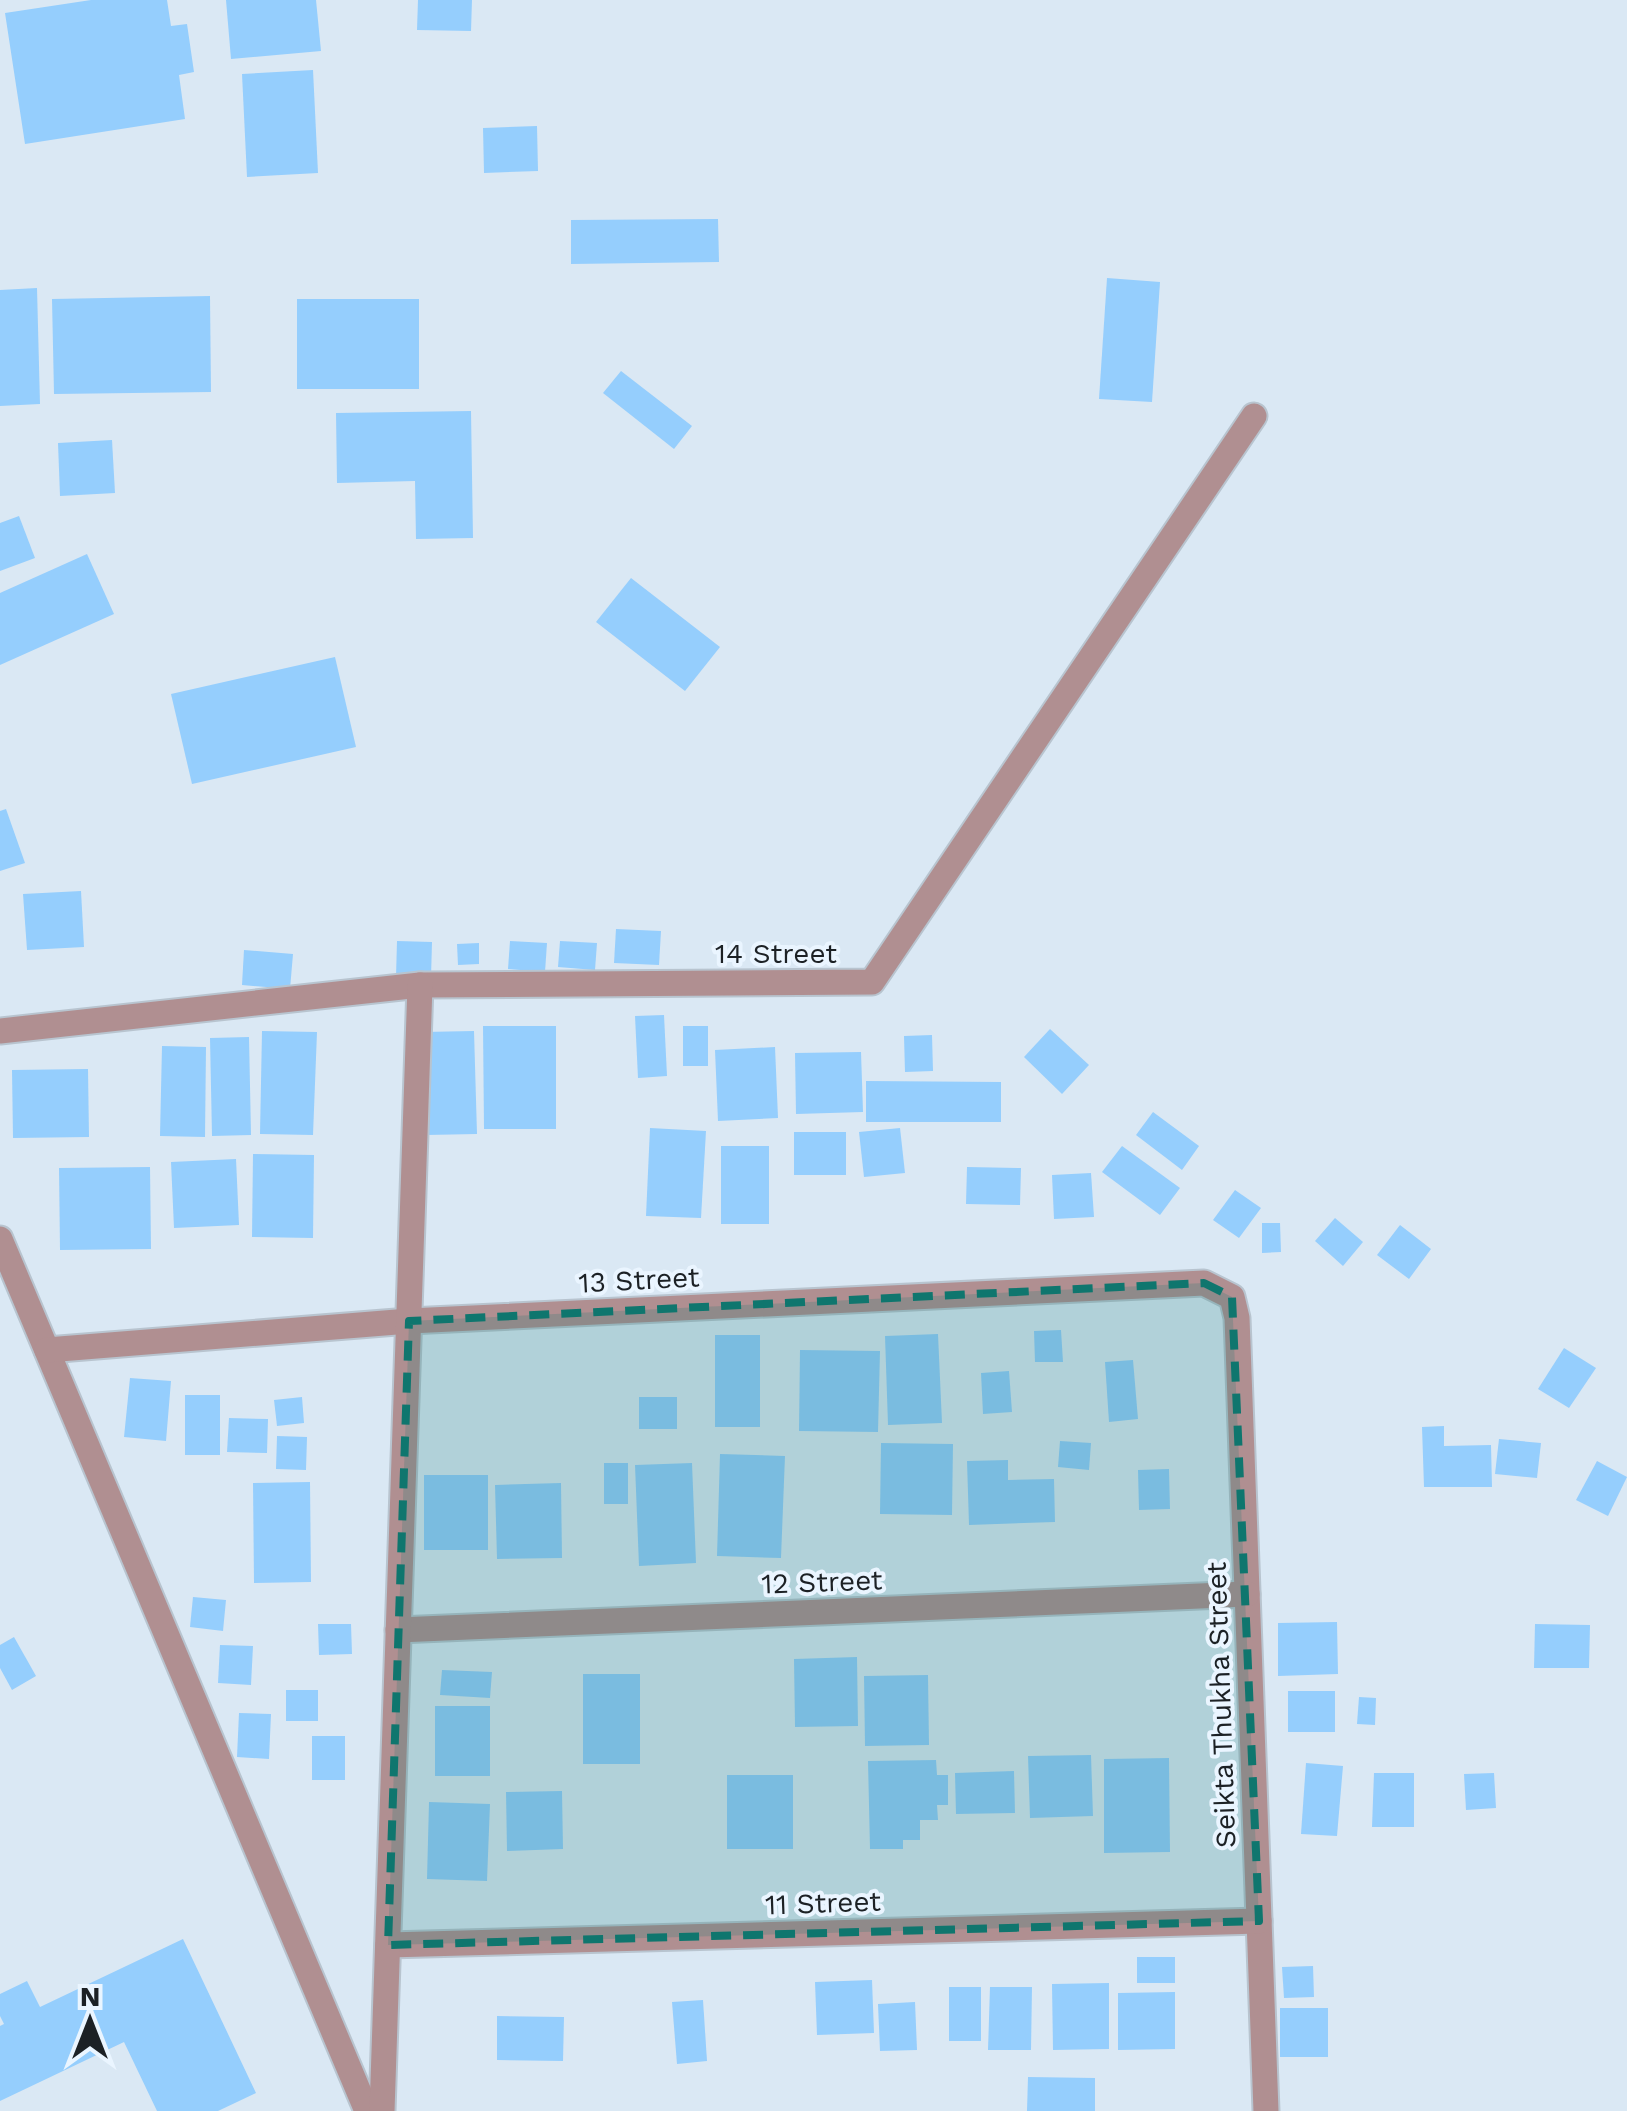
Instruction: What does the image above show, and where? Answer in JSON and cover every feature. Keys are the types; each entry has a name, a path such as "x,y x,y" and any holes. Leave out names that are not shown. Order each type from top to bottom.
{"street":[{"name":"14 Street","path":"0,1031 420,985 872,982 1254,416"},
{"path":"382,2111 420,985"},
{"path":"0,1239 367,2111"},
{"name":"13 Street","path":"47,1350 409,1321 1204,1283 1232,1297"},
{"name":"Seikta Thukha Street","path":"1232,1297 1237,1318 1266,2111"},
{"name":"12 Street","path":"398,1630 1247,1594"},
{"name":"11 Street","path":"388,1945 1259,1921"}],"highlighted area":[{"path":"1204,1283 1232,1297 1259,1921 388,1945 409,1321"}],"building":[{"path":"91,0 167,0 171,26 187,24 194,72 179,75 185,119 25,144 5,13"},
{"path":"226,0 316,0 321,51 231,59"},
{"path":"418,0 472,0 471,31 417,30"},
{"path":"313,70 318,173 247,177 242,74"},
{"path":"537,126 538,171 484,173 483,128"},
{"path":"718,219 719,262 571,264 571,220"},
{"path":"1107,278 1160,282 1152,402 1099,399"},
{"path":"37,288 40,404 0,406 0,290"},
{"path":"210,296 211,392 54,394 52,299"},
{"path":"297,299 419,299 419,389 297,389"},
{"path":"621,371 692,426 674,449 603,393"},
{"path":"471,411 473,538 416,539 415,481 337,483 336,413"},
{"path":"112,440 115,493 60,496 58,443"},
{"path":"19,516 35,558 0,571 0,523"},
{"path":"87,554 114,614 0,665 0,593"},
{"path":"631,578 720,647 685,691 596,622"},
{"path":"335,657 356,747 192,784 171,694"},
{"path":"6,809 25,863 0,871 0,811"},
{"path":"81,891 84,947 27,950 23,894"},
{"path":"616,929 661,931 659,965 614,963"},
{"path":"397,941 432,942 431,978 396,977"},
{"path":"510,941 547,943 545,972 508,969"},
{"path":"560,941 597,943 595,970 558,967"},
{"path":"479,943 479,964 458,965 457,944"},
{"path":"244,950 293,954 290,989 242,985"},
{"path":"664,1015 667,1076 638,1078 635,1016"},
{"path":"483,1026 556,1026 556,1129 484,1129"},
{"path":"683,1026 708,1026 708,1066 683,1066"},
{"path":"1050,1029 1089,1065 1062,1094 1024,1057"},
{"path":"262,1031 317,1032 313,1135 260,1134"},
{"path":"474,1031 477,1134 426,1135 423,1032"},
{"path":"932,1035 933,1071 905,1072 904,1036"},
{"path":"249,1037 251,1135 212,1136 210,1038"},
{"path":"162,1046 206,1047 205,1137 160,1136"},
{"path":"775,1047 778,1118 718,1121 715,1050"},
{"path":"861,1052 863,1112 796,1114 795,1053"},
{"path":"88,1069 89,1137 13,1138 12,1070"},
{"path":"866,1081 1001,1082 1001,1122 866,1122"},
{"path":"1153,1112 1199,1146 1182,1170 1136,1135"},
{"path":"650,1128 706,1131 701,1218 646,1216"},
{"path":"900,1128 905,1173 864,1177 859,1132"},
{"path":"794,1132 846,1132 846,1175 794,1175"},
{"path":"721,1146 769,1146 769,1224 721,1224"},
{"path":"1122,1146 1180,1188 1160,1215 1102,1172"},
{"path":"253,1154 314,1155 313,1238 252,1237"},
{"path":"236,1159 239,1225 174,1228 171,1162"},
{"path":"150,1167 151,1249 60,1250 59,1168"},
{"path":"967,1167 1021,1168 1020,1205 966,1204"},
{"path":"1091,1173 1094,1217 1054,1219 1052,1175"},
{"path":"1235,1190 1261,1208 1239,1238 1213,1220"},
{"path":"1335,1218 1363,1242 1343,1266 1315,1241"},
{"path":"1262,1223 1280,1223 1281,1252 1262,1253"},
{"path":"1400,1225 1431,1249 1409,1279 1377,1255"},
{"path":"1061,1330 1063,1362 1035,1362 1034,1331"},
{"path":"938,1334 942,1423 888,1425 885,1336"},
{"path":"715,1335 760,1335 760,1427 715,1427"},
{"path":"1564,1348 1596,1368 1569,1408 1538,1389"},
{"path":"800,1350 880,1351 878,1432 799,1431"},
{"path":"1133,1360 1138,1419 1109,1422 1105,1362"},
{"path":"1009,1371 1012,1412 983,1414 981,1373"},
{"path":"130,1378 171,1381 166,1441 124,1437"},
{"path":"185,1395 220,1395 220,1455 185,1455"},
{"path":"302,1397 304,1423 277,1426 274,1400"},
{"path":"639,1397 677,1397 677,1429 639,1429"},
{"path":"229,1418 268,1419 267,1453 227,1452"},
{"path":"1444,1426 1444,1446 1491,1445 1492,1487 1424,1487 1422,1427"},
{"path":"277,1436 307,1437 306,1470 276,1469"},
{"path":"1499,1439 1541,1443 1537,1478 1495,1474"},
{"path":"1060,1441 1091,1443 1089,1470 1058,1467"},
{"path":"881,1443 953,1444 952,1515 880,1514"},
{"path":"720,1454 785,1456 781,1558 717,1556"},
{"path":"1008,1460 1008,1480 1054,1479 1055,1522 969,1525 967,1461"},
{"path":"1597,1461 1627,1477 1608,1516 1576,1500"},
{"path":"604,1463 628,1463 628,1504 604,1504"},
{"path":"692,1463 696,1563 639,1566 635,1465"},
{"path":"1169,1469 1170,1509 1139,1510 1138,1470"},
{"path":"424,1475 488,1475 488,1550 424,1550"},
{"path":"310,1482 311,1582 254,1583 253,1483"},
{"path":"561,1483 562,1558 497,1559 495,1485"},
{"path":"193,1597 226,1600 223,1631 190,1627"},
{"path":"1337,1622 1338,1674 1278,1676 1278,1623"},
{"path":"318,1624 351,1624 352,1654 319,1655"},
{"path":"1535,1624 1590,1625 1589,1668 1534,1668"},
{"path":"14,1637 36,1676 12,1690 0,1668 0,1645"},
{"path":"220,1645 253,1646 251,1685 218,1683"},
{"path":"857,1657 858,1726 795,1727 794,1659"},
{"path":"442,1670 492,1672 490,1698 440,1695"},
{"path":"583,1674 640,1674 640,1764 583,1764"},
{"path":"928,1675 929,1745 865,1746 864,1676"},
{"path":"286,1690 318,1690 318,1721 286,1721"},
{"path":"1288,1691 1335,1691 1335,1732 1288,1732"},
{"path":"1359,1697 1376,1698 1375,1725 1357,1724"},
{"path":"435,1706 490,1706 490,1776 435,1776"},
{"path":"239,1713 271,1714 269,1759 237,1757"},
{"path":"312,1736 345,1736 345,1780 312,1780"},
{"path":"1091,1755 1093,1816 1030,1818 1028,1756"},
{"path":"1169,1758 1170,1852 1104,1853 1104,1759"},
{"path":"936,1760 937,1775 948,1775 948,1805 937,1805 938,1820 920,1820 920,1840 903,1840 903,1849 870,1849 868,1761"},
{"path":"1306,1763 1343,1766 1337,1836 1301,1834"},
{"path":"1014,1771 1015,1813 956,1814 955,1773"},
{"path":"1374,1773 1414,1773 1414,1827 1372,1827"},
{"path":"1494,1773 1496,1808 1466,1810 1464,1774"},
{"path":"727,1775 793,1775 793,1849 727,1849"},
{"path":"562,1791 563,1849 507,1851 506,1792"},
{"path":"429,1802 490,1804 487,1881 427,1879"},
{"path":"183,1939 256,2093 218,2111 157,2111 124,2042 0,2101 0,2026 4,2024 0,1994 27,1981 40,2007"},
{"path":"1137,1957 1175,1957 1175,1983 1137,1983"},
{"path":"1313,1966 1314,1997 1284,1998 1282,1967"},
{"path":"872,1980 874,2033 817,2035 815,1982"},
{"path":"1109,1983 1109,2049 1053,2050 1052,1984"},
{"path":"949,1987 981,1987 981,2041 949,2041"},
{"path":"990,1987 1032,1987 1031,2050 988,2050"},
{"path":"1175,1992 1175,2049 1118,2050 1118,1993"},
{"path":"703,2000 707,2061 677,2064 672,2002"},
{"path":"915,2002 917,2050 880,2051 878,2004"},
{"path":"1280,2008 1328,2008 1328,2057 1280,2057"},
{"path":"497,2016 564,2017 563,2061 497,2060"},
{"path":"1028,2077 1095,2078 1095,2111 1027,2111"}]}
